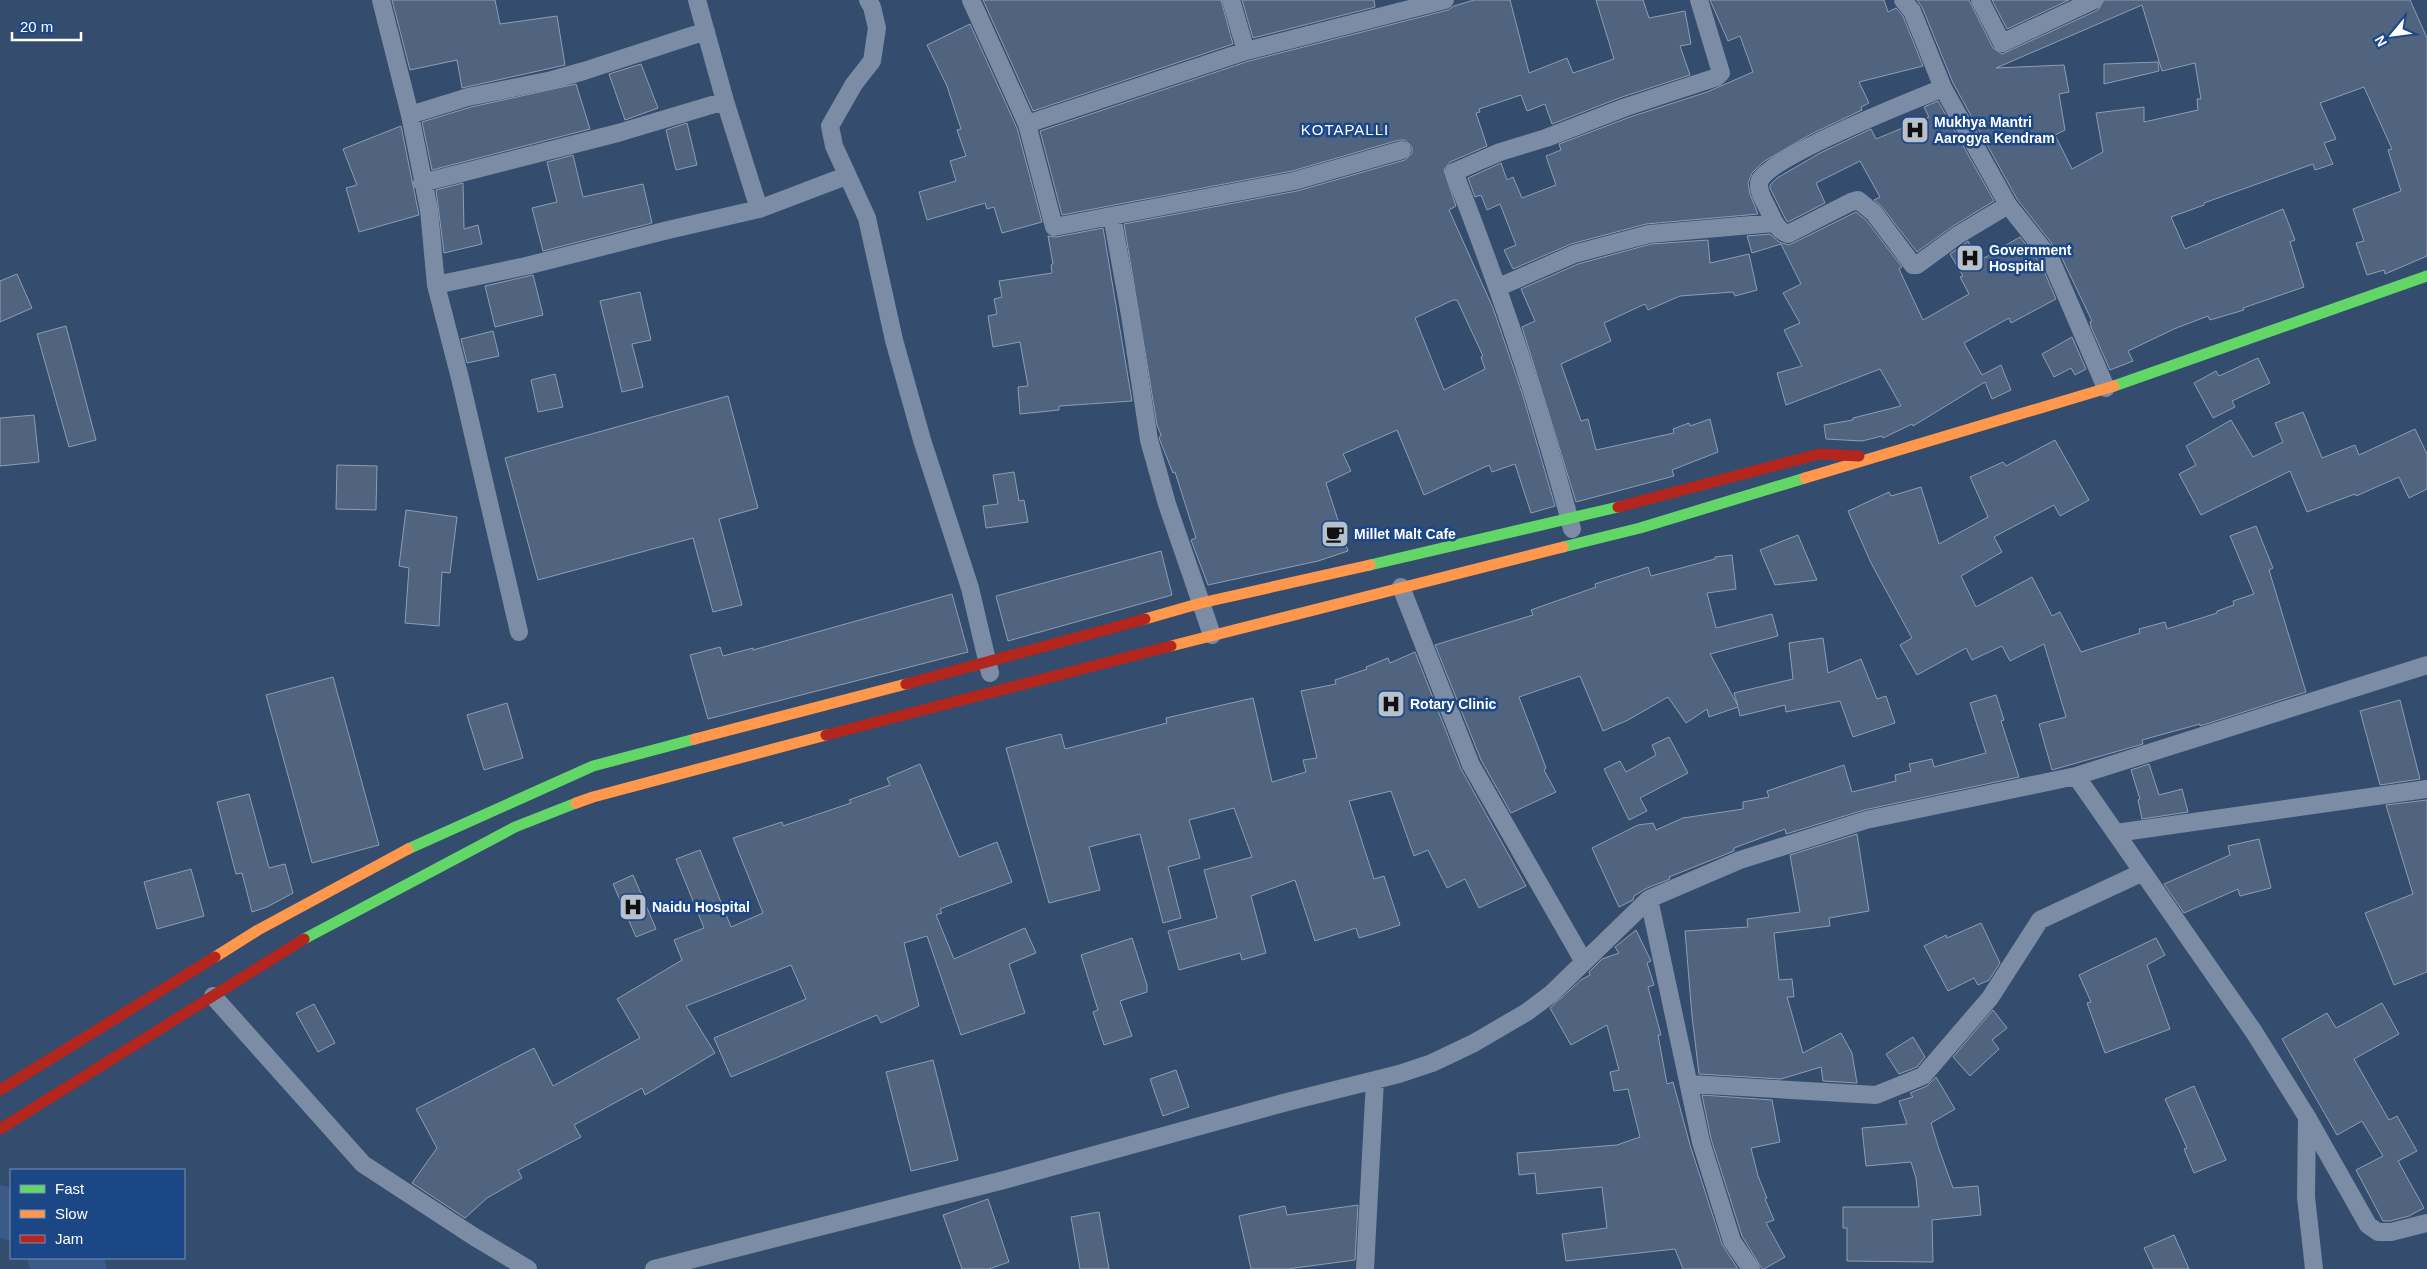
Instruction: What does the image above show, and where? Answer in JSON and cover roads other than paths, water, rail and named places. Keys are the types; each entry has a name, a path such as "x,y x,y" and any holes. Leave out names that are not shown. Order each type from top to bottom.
{"main road":[{"path":"0,1129 301,941 515,827 593,797 994,691 1640,528 2106,388 2427,276"},
{"path":"0,1090 258,930 416,844 593,766 988,663 1201,603 1570,520 1820,454 1883,456"}],"street":[{"path":"382,0 410,115 422,183 429,210 436,285 463,387 519,632"},
{"path":"697,0 725,102 759,209"},
{"path":"868,0 872,6 877,28 872,61 854,84 830,126 834,146 866,218 894,340 922,440 970,588 994,691"},
{"path":"971,0 1027,124 1054,227 1294,181 1402,150"},
{"path":"1231,0 1246,51"},
{"path":"1027,124 1246,51 1445,0"},
{"path":"1576,544 1554,462 1499,287 1454,172 1500,152 1546,138 1626,106 1717,77 1720,73 1718,58 1699,0"},
{"path":"1903,0 1912,11 1943,88 2008,205 2050,258 2106,388"},
{"path":"1980,0 2002,42 2094,0"},
{"path":"410,115 468,97 568,76 706,31"},
{"path":"1943,88 1821,141 1771,169 1760,181 1759,190 1774,223 1782,232 1788,234 1858,200 1874,212 1914,265 1917,265 1958,235 2008,205"},
{"path":"422,183 618,133 725,102"},
{"path":"436,285 526,266 759,209 846,176"},
{"path":"1112,216 1130,315 1149,440 1167,504 1212,635"},
{"path":"1499,287 1574,254 1649,234 1774,223"},
{"path":"1401,587 1470,765 1584,962"},
{"path":"654,1269 1004,1180 1432,1063 1474,1043 1527,1012 1551,994 1649,899 1740,860 1866,820 2076,776 2427,665"},
{"path":"2076,776 2254,1032 2307,1117 2368,1225 2378,1232 2391,1232 2427,1223"},
{"path":"2116,833 2427,788"},
{"path":"1690,1084 1876,1096 1923,1076 1990,998 2040,920 2143,872"},
{"path":"1649,899 1701,1142 1732,1241 1750,1269"},
{"path":"212,996 363,1164 473,1236 528,1269"},
{"path":"1365,1269 1375,1080"},
{"path":"2307,1117 2306,1198 2314,1269"}],"waterway":[{"path":"0,1206 10,1219"},
{"path":"51,1259 86,1269"}],"place":[{"name":"Mukhya Mantri Aarogya Kendram","path":"1915,130"},
{"name":"Government Hospital","path":"1970,258"},
{"name":"Millet Malt Cafe","path":"1335,534"},
{"name":"Rotary Clinic","path":"1391,704"},
{"name":"Naidu Hospital","path":"633,907"}],"district":[{"name":"KOTAPALLI","path":"1345,129"}]}
